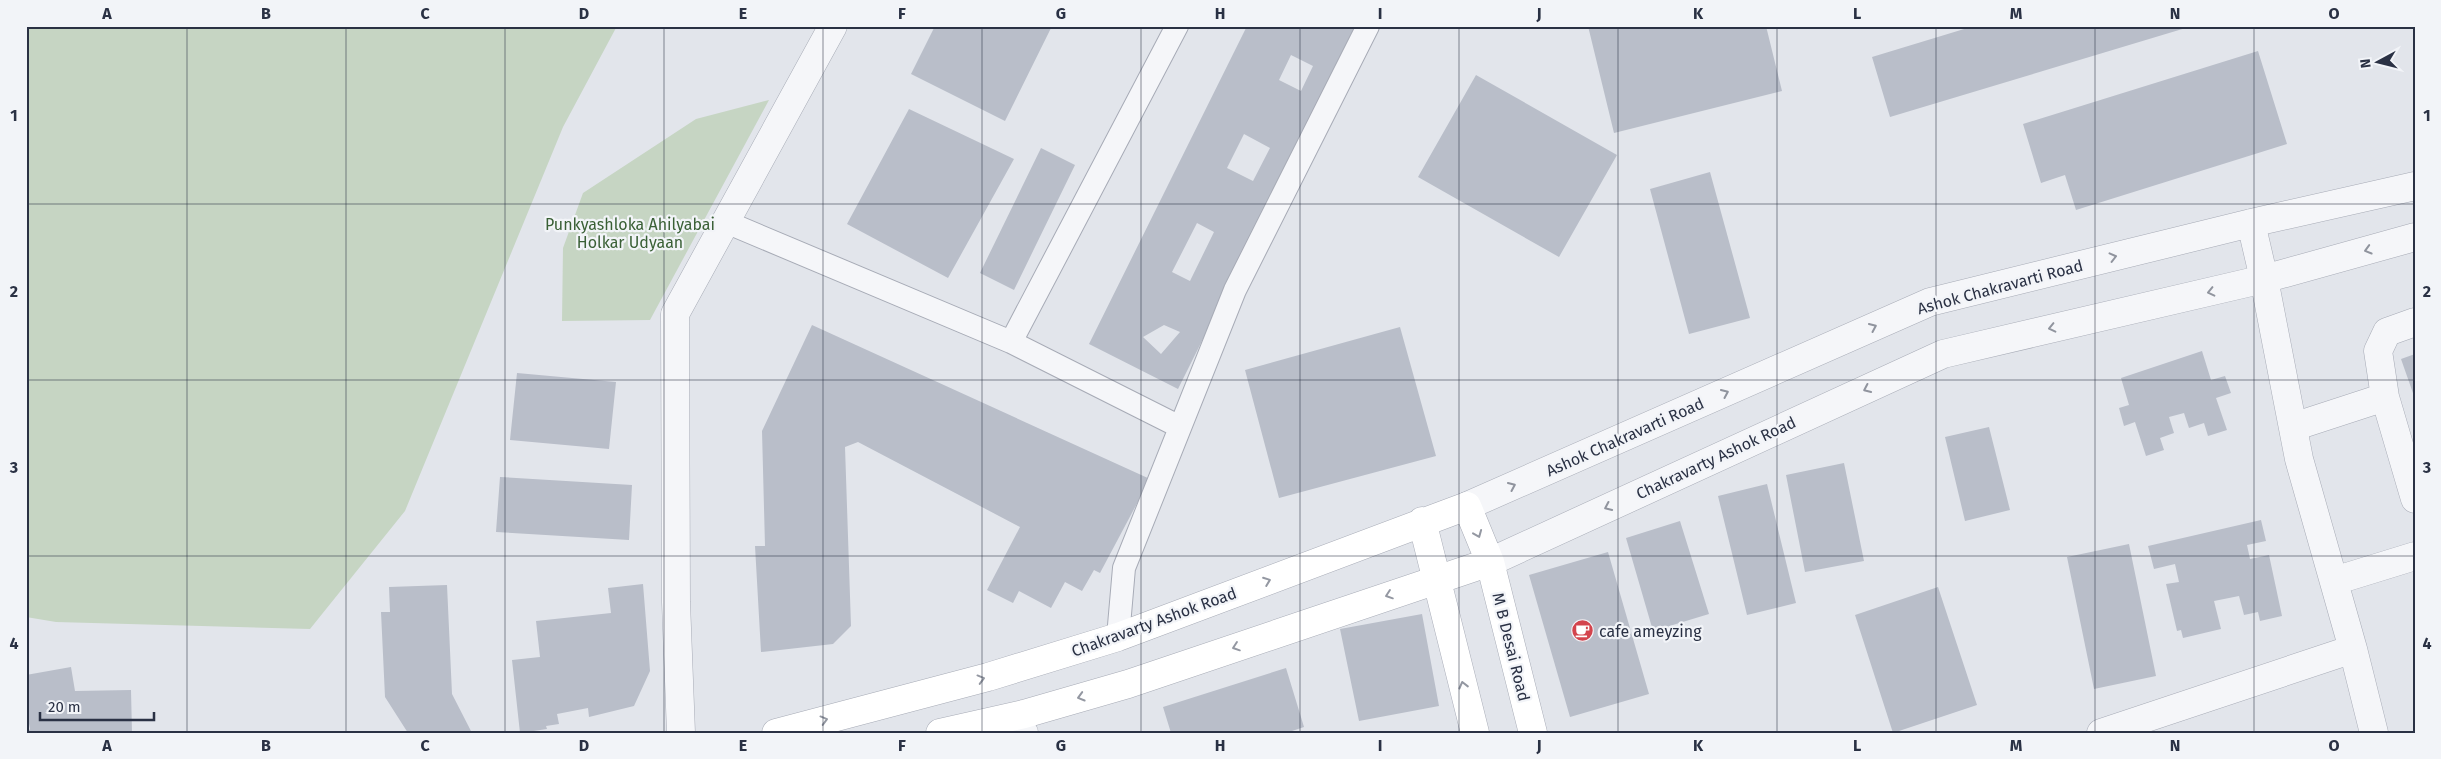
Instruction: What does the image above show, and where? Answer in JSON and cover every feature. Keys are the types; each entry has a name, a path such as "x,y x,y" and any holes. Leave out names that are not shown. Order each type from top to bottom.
{"main road":[{"name":"Chakravarty Ashok Road","path":"776,733 988,677 1118,637 1422,521 1467,506"},
{"path":"1467,506 1490,562"},
{"path":"1422,521 1474,733"},
{"name":"Chakravarty Ashok Road","path":"940,733 1024,714 1128,684 1490,562"},
{"name":"M B Desai Road","path":"1490,562 1533,733"}],"street":[{"path":"681,733 676,602 675,314 833,26"},
{"name":"Ashok Chakravarti Road","path":"1467,506 1930,302 2250,223 2415,186"},
{"path":"2250,223 2264,279 2298,459 2353,649 2374,733"},
{"path":"2264,279 2415,237"},
{"name":"Chakravarty Ashok Road","path":"1490,562 1943,354 2264,279"},
{"path":"2415,322 2387,332 2378,351 2385,397 2415,499"},
{"path":"2293,427 2385,397"},
{"path":"2334,581 2415,556"},
{"path":"2101,733 2353,649"}],"lane":[{"path":"1011,342 1177,26"},
{"path":"1118,637 1124,568 1236,290 1368,26"},
{"path":"726,222 1011,342 1180,427"}],"green space":[{"path":"26,26 617,26 563,127 405,511 310,629 56,622 26,617"},
{"name":"Punkyashloka Ahilyabai Holkar Udyaan","path":"769,100 650,320 562,321 563,248 583,193 696,119"}],"building":[{"path":"935,26 1052,26 1005,121 911,74"},
{"path":"1247,26 1359,26 1178,389 1089,344","holes":["1291,55 1313,66 1301,91 1279,80","1244,134 1270,148 1253,181 1227,168","1197,223 1214,232 1190,281 1172,272","1164,325 1180,332 1161,354 1143,337"]},
{"path":"1588,26 1766,26 1782,91 1614,133"},
{"path":"1974,26 2189,27 1890,117 1872,57"},
{"path":"2258,51 2287,144 2076,210 2065,175 2041,183 2023,124"},
{"path":"1476,75 1617,155 1559,257 1418,177"},
{"path":"909,109 1014,159 948,278 847,224"},
{"path":"1041,148 1075,165 1014,290 980,273"},
{"path":"1710,172 1750,318 1689,334 1650,189"},
{"path":"812,325 1150,479 1100,573 1094,570 1082,591 1065,582 1051,608 1019,591 1013,603 987,590 1020,527 858,442 845,447 851,626 833,644 761,652 755,546 765,546 762,431"},
{"path":"1400,327 1436,456 1279,498 1245,370"},
{"path":"2202,351 2211,380 2225,376 2231,393 2216,398 2227,430 2208,436 2204,423 2189,428 2184,413 2169,417 2174,433 2160,438 2164,450 2146,456 2135,422 2124,426 2119,408 2129,405 2121,378"},
{"path":"2415,354 2415,396 2414,396 2401,359"},
{"path":"517,373 616,382 609,449 510,440"},
{"path":"1989,427 2010,510 1965,521 1945,437"},
{"path":"1844,463 1864,561 1805,572 1786,475"},
{"path":"500,477 632,485 629,540 496,532"},
{"path":"1767,484 1796,603 1747,615 1718,496"},
{"path":"2261,520 2266,541 2247,545 2250,559 2269,555 2282,616 2260,621 2258,612 2244,615 2239,596 2214,601 2221,629 2183,638 2181,630 2177,631 2166,584 2179,582 2175,564 2154,569 2148,546"},
{"path":"1680,521 1709,614 1653,631 1626,538"},
{"path":"2129,544 2156,676 2094,689 2067,557"},
{"path":"1608,552 1649,694 1570,717 1529,575"},
{"path":"643,584 650,671 634,706 589,717 588,708 557,714 559,724 546,726 547,729 520,733 512,660 540,657 536,621 611,613 608,588"},
{"path":"447,585 452,694 472,733 408,733 385,697 381,612 390,612 389,587"},
{"path":"1938,587 1977,705 1893,733 1855,615"},
{"path":"1422,614 1439,706 1359,721 1340,629"},
{"path":"71,667 75,691 131,690 132,733 27,733 30,729 26,708 26,675"},
{"path":"1286,668 1304,727 1286,733 1171,733 1163,707"}],"place":[{"name":"cafe ameyzing","path":"1583,631"}]}
